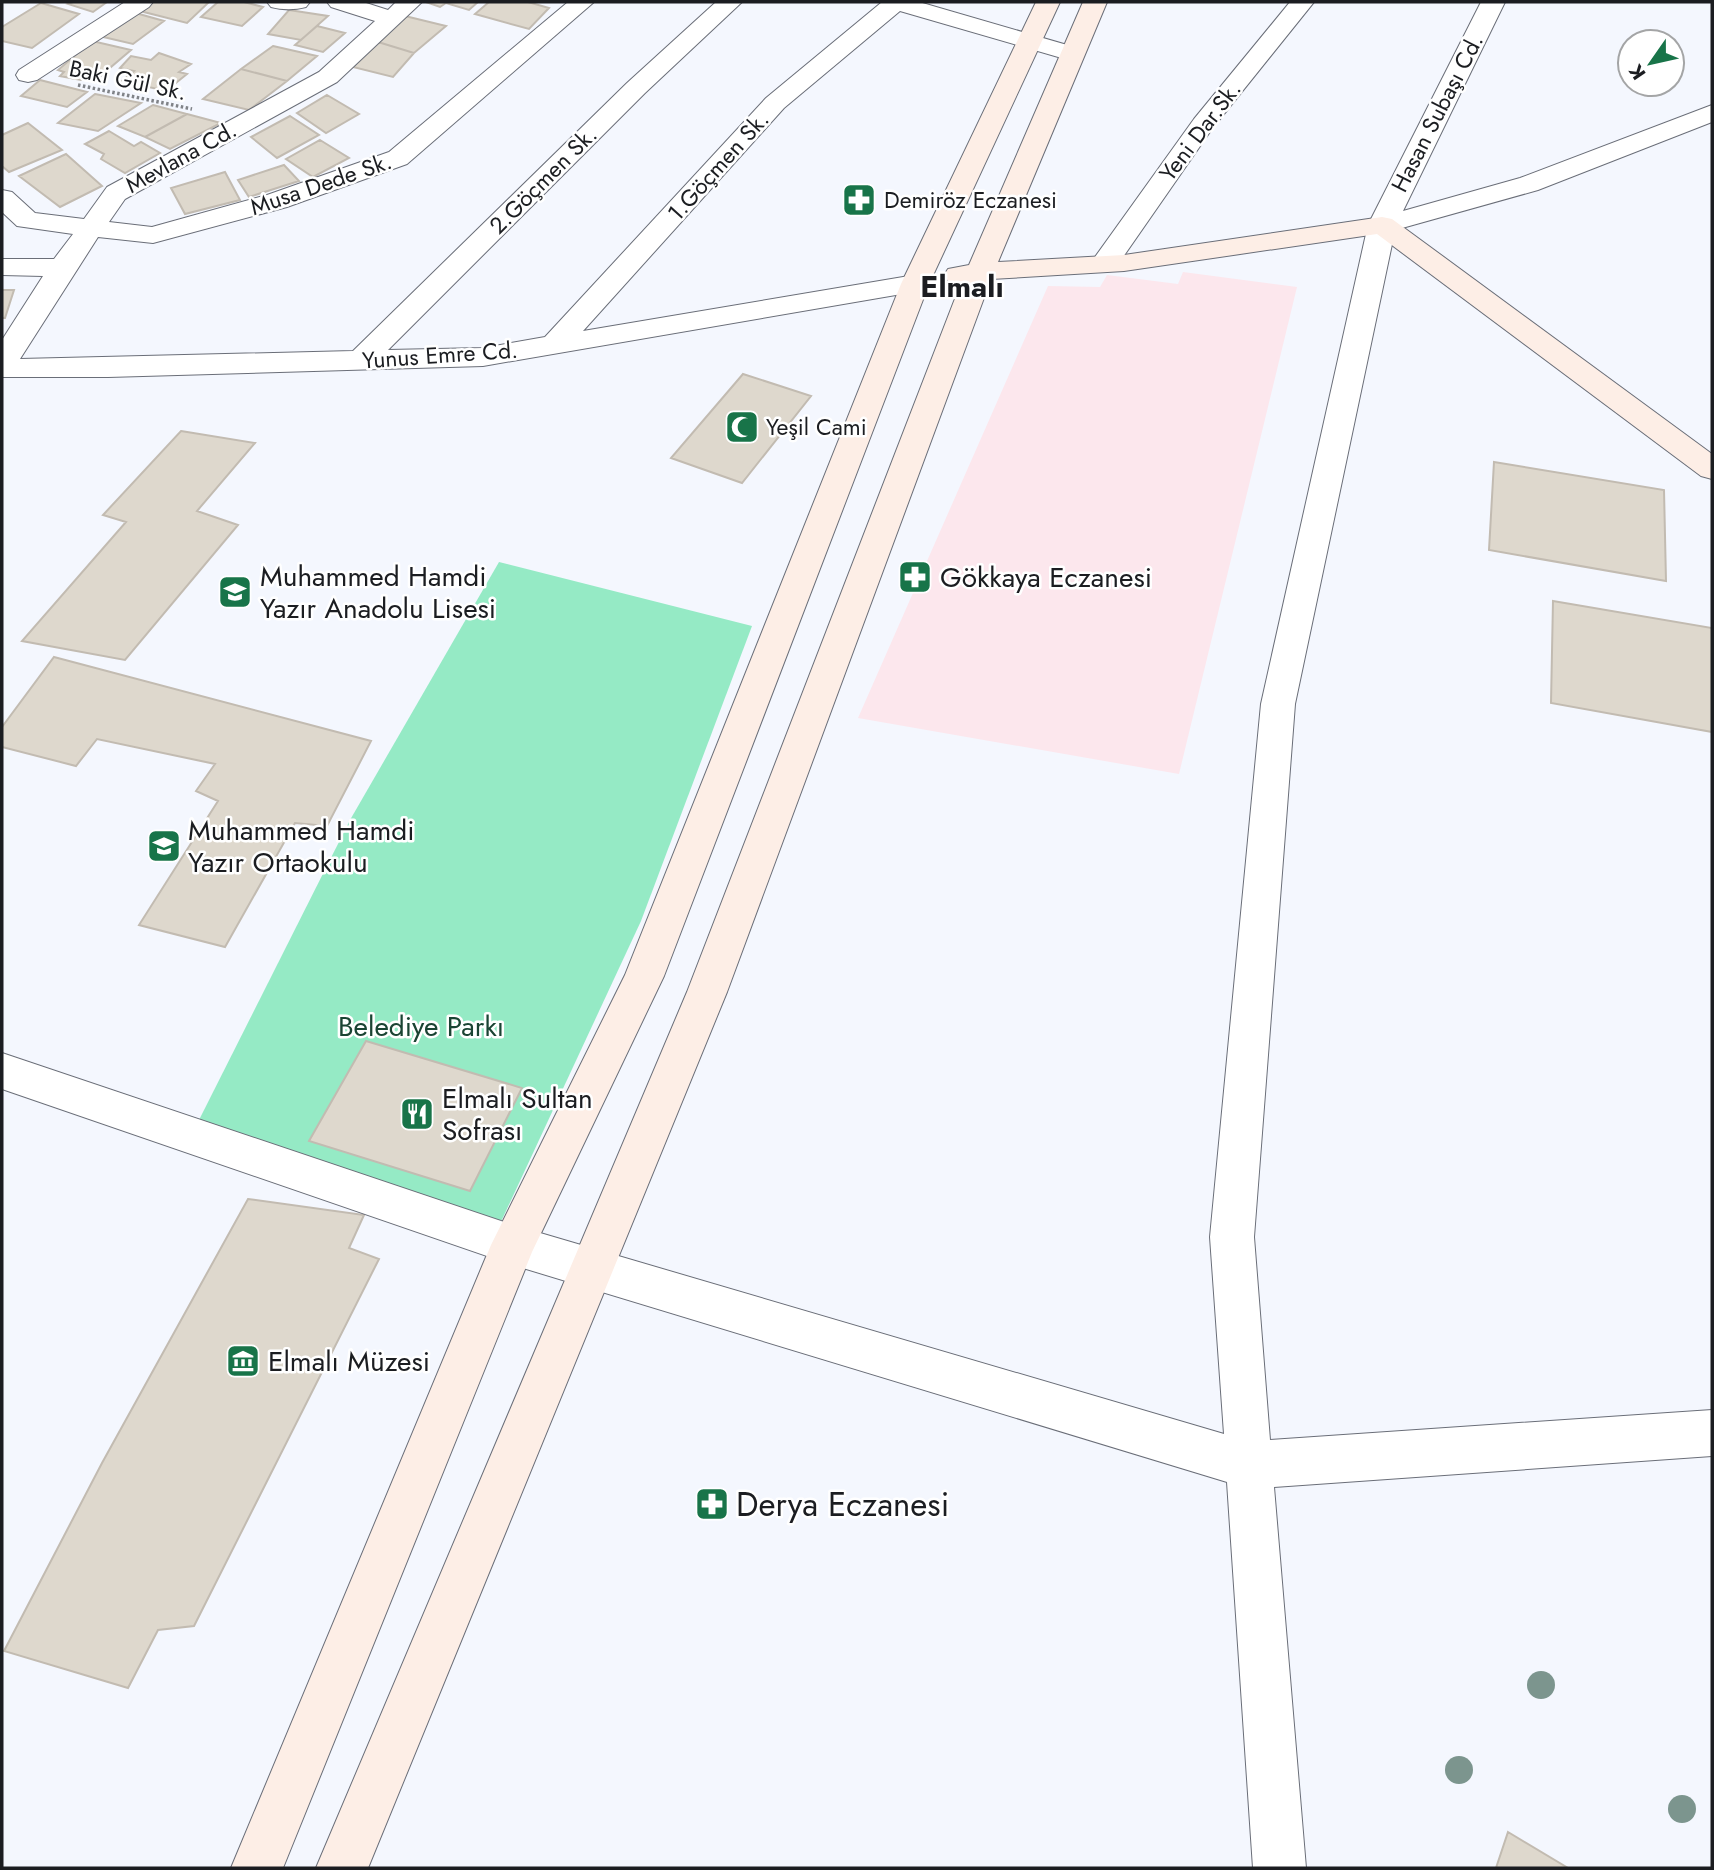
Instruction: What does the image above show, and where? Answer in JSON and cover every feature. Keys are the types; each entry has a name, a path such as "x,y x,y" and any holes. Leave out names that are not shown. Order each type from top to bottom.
{"street":[{"path":"28,75 141,2"},
{"path":"279,2 298,2"},
{"path":"339,2 401,11"},
{"name":"Musa Dede Sk.","path":"2,198 27,220 153,235 277,201 398,158 582,2"},
{"name":"2.Göçmen Sk.","path":"360,361 636,88 730,2"},
{"path":"895,2 1072,54"},
{"name":"1.Göçmen Sk.","path":"554,345 775,103 895,2"},
{"path":"257,1868 513,1245 644,976 915,284 1048,2"},
{"path":"342,1868 594,1269 707,992 980,271 1094,2"},
{"name":"Yeni Dar.Sk.","path":"1104,264 1203,124 1301,2"},
{"name":"Hasan Subaşı Cd.","path":"1279,1868 1232,1237 1278,704 1382,225 1493,2"},
{"name":"Mevlana Cd.","path":"2,365 62,268 116,193 328,77 401,11"},
{"path":"915,284 980,271 1104,264 1382,225 1529,184 1712,113"},
{"path":"1382,225 1712,469"},
{"path":"2,267 62,268"},
{"name":"Yunus Emre Cd.","path":"2,365 108,368 483,357 915,284"},
{"path":"2,1071 513,1245 1249,1465 1712,1433"}],"path":[{"name":"Baki Gül Sk.","path":"28,75 248,121"}],"shaded area":[{"path":"1183,272 1297,287 1179,774 858,718 1048,286 1100,287 1107,275 1178,284"}],"green space":[{"name":"Belediye Parkı","path":"499,562 752,626 641,921 499,1226 198,1122 350,820"}],"building":[{"path":"107,2 93,12 68,4"},
{"path":"149,2 209,2 187,23 136,10"},
{"path":"218,2 244,2 263,7 242,26 201,17"},
{"path":"426,2 478,2 469,10 446,3 440,7"},
{"path":"489,2 528,2 549,8 529,29 475,14"},
{"path":"41,3 79,14 32,48 2,41 2,27"},
{"path":"289,10 328,16 301,40 268,34"},
{"path":"132,12 164,21 133,44 99,36"},
{"path":"405,16 446,26 414,53 378,42"},
{"path":"317,26 345,33 323,52 295,45"},
{"path":"92,41 131,50 98,78 89,75 81,80 60,76 64,72 58,70"},
{"path":"378,42 414,53 393,77 353,67"},
{"path":"273,46 317,56 287,81 241,69"},
{"path":"159,53 191,64 179,72 187,74 166,91 122,81 134,71 120,68 131,56 151,60"},
{"path":"241,69 287,81 249,110 203,99"},
{"path":"40,80 87,92 67,107 21,96"},
{"path":"95,94 141,103 98,131 58,123"},
{"path":"327,95 359,114 326,133 297,113"},
{"path":"153,105 187,114 145,137 118,126"},
{"path":"187,114 221,123 170,149 145,137"},
{"path":"290,116 319,135 277,158 251,137"},
{"path":"28,123 62,150 9,172 2,166 2,135"},
{"path":"109,131 134,146 141,142 160,153 125,173 101,159 104,154 85,144"},
{"path":"320,140 349,158 313,177 286,159"},
{"path":"66,154 102,186 60,207 19,176"},
{"path":"284,165 299,181 249,197 238,180"},
{"path":"225,172 240,200 185,214 171,188"},
{"path":"2,290 14,290 5,318 2,318"},
{"name":"Yeşil Cami","path":"743,374 811,396 742,483 671,458"},
{"name":"Muhammed Hamdi Yazır Anadolu Lisesi","path":"181,431 255,443 197,511 238,525 125,660 22,641 126,522 103,515"},
{"path":"1494,462 1664,490 1666,581 1489,550"},
{"path":"1553,601 1712,628 1712,732 1551,703"},
{"name":"Muhammed Hamdi Yazır Ortaokulu","path":"54,657 371,741 327,826 295,823 225,947 139,925 218,801 196,791 215,764 97,739 76,766 2,747 2,727"},
{"path":"366,1041 522,1088 470,1191 309,1141"},
{"name":"Elmalı Müzesi","path":"248,1199 364,1215 349,1248 379,1259 194,1626 158,1630 128,1688 4,1651 102,1463"},
{"path":"1508,1832 1568,1868 1496,1868"}],"place":[{"name":"Demiröz Eczanesi","path":"859,200"},
{"name":"Yeşil Cami","path":"742,427"},
{"name":"Gökkaya Eczanesi","path":"915,577"},
{"name":"Muhammed Hamdi Yazır Anadolu Lisesi","path":"235,592"},
{"name":"Muhammed Hamdi Yazır Ortaokulu","path":"164,846"},
{"name":"Elmalı Sultan Sofrası","path":"417,1114"},
{"name":"Elmalı Müzesi","path":"243,1361"},
{"name":"Derya Eczanesi","path":"712,1504"}],"district":[{"name":"Elmalı","path":"962,287"}]}
